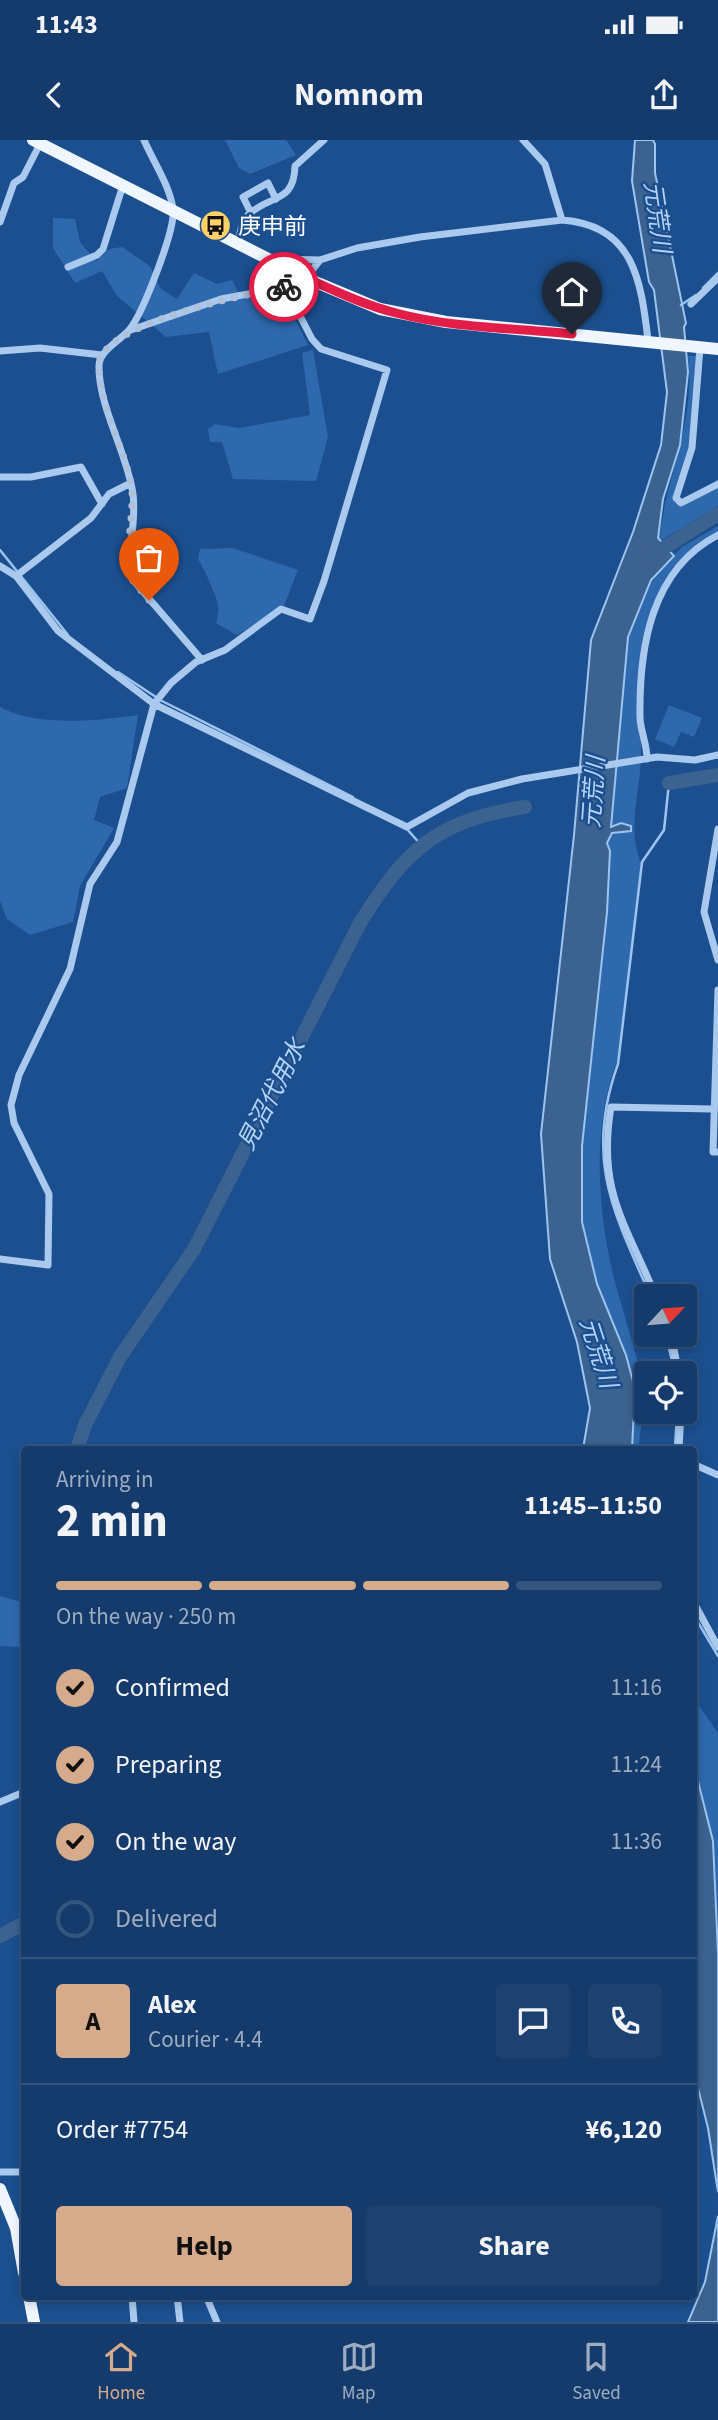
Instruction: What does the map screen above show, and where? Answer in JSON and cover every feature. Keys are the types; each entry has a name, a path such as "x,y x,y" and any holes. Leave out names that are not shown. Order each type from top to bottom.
{"main road":[{"path":"36,142 238,241 306,278 356,300 417,318 718,349"},
{"path":"0,2189 16,2228 21,2256"},
{"path":"30,2300 34,2322"}],"street":[{"path":"144,140 174,211 153,284 142,311 128,331 102,355 99,363 103,390 131,483 133,509 129,563 132,579 202,660"},
{"path":"238,241 244,221 251,213 288,192 294,184 295,166 324,140"},
{"path":"523,140 545,164 562,220"},
{"path":"0,222 14,183 23,177 36,142"},
{"path":"251,213 243,197 268,183 276,199"},
{"path":"68,267 103,249 123,185"},
{"path":"0,1259 48,1265 49,1194 14,1123 12,1096 34,1041 69,969 90,884 117,842 154,704 171,683 202,660 236,642 281,609 310,619 324,581 387,370 321,349 281,288 273,266 275,262 320,260 357,248 420,237 562,220 590,225 621,246 640,284 649,341"},
{"path":"128,331 221,299 281,288 306,278 320,260"},
{"path":"691,304 718,278"},
{"path":"0,351 40,348 102,355"},
{"path":"699,348 692,448 676,498 681,502 718,484"},
{"path":"0,477 32,477 80,467 102,504"},
{"path":"16,576 91,518 109,494 131,483"},
{"path":"643,759 647,742 640,720 646,635 653,611 661,590 682,560 718,535"},
{"path":"0,566 16,576 58,631 154,704 407,827 468,793 643,759 695,760 718,755"},
{"path":"718,829 716,860 704,912 716,939 718,960"},
{"path":"718,989 712,1109 713,1152 718,1153"},
{"path":"650,1284 617,1209 608,1179 607,1133 611,1107 712,1109"},
{"path":"679,1446 680,1424"},
{"path":"697,1466 718,1475"},
{"path":"697,1608 718,1647"},
{"path":"0,1802 21,1793"},
{"path":"0,2172 21,2172"},
{"path":"132,2300 134,2322"},
{"path":"177,2300 180,2322"},
{"path":"208,2300 217,2322"}],"shaded area":[{"path":"225,140 286,140 296,155 250,174 239,168"},
{"path":"53,218 75,219 80,242 96,261 109,249 122,247 150,266 160,288 177,299 194,273 217,284 232,280 238,292 259,300 282,293 308,345 218,374 209,332 166,337 117,296 102,271 75,283 53,248"},
{"path":"313,350 328,437 316,481 233,479 222,442 210,442 208,429 215,424 239,428 310,415 302,353"},
{"path":"688,356 697,356 690,445 677,503 718,485 718,506 662,540 658,538 687,409"},
{"path":"718,526 718,532 690,551 669,573 655,599 642,658 641,753 634,822 641,863 617,1061 608,1088 600,1146 602,1207 611,1266 637,1361 634,1361 634,1421 626,1355 597,1284 582,1222 582,1146 607,912 610,851 607,843 612,833 631,831 618,825 611,828 628,637 651,580 682,547"},
{"path":"233,548 298,570 284,606 237,635 216,623 217,602 198,559 200,549"},
{"path":"669,705 702,718 694,737 681,732 674,747 655,739"},
{"path":"0,707 31,718 49,720 105,719 138,715 127,788 100,797 94,820 114,828 80,886 73,922 30,935 7,919 0,901"},
{"path":"634,1421 634,1424 641,1426 638,1446 632,1446"},
{"path":"0,1596 21,1602 21,1647 0,1646"},
{"path":"697,1703 718,1733 718,1954 707,1815 697,1776"}],"water":[{"name":"元荒川","path":"635,140 653,140 655,144 655,173 686,323 684,327 688,372 680,445 663,499 658,538 674,556 651,580 628,637 611,827 621,823 631,826 631,831 612,833 607,843 610,851 607,912 582,1146 582,1222 597,1284 626,1355 634,1385 632,1446 584,1446 590,1408 577,1342 550,1259 541,1134 574,835 591,640 633,532 661,445 667,392 654,290 649,282 632,181"},
{"path":"697,1777 713,1841 718,1954 718,2192 708,2128 697,2084"},
{"path":"718,2216 718,2322 688,2322 705,2282"}],"waterway":[{"path":"703,288 718,273"},
{"path":"681,305 696,295"},
{"path":"651,556 718,514"},
{"path":"0,550 68,635"},
{"path":"118,672 162,701 353,797"},
{"name":"見沼代用水","path":"669,783 718,775"},
{"path":"645,1284 615,1211 603,1157 603,1128 618,1064 642,862 664,830 669,783"},
{"name":"見沼代用水","path":"194,1249 360,923 377,897 409,857 446,830 494,813 525,807"},
{"name":"見沼代用水","path":"78,1446 85,1425 120,1357 194,1249 360,923 377,897 409,857 446,830 494,813 525,807"},
{"path":"407,829 421,845"},
{"path":"669,1348 672,1361"},
{"path":"675,1446 676,1424"},
{"path":"697,1621 718,1656"},
{"name":"見沼代用水","path":"0,1936 21,1925"}],"way so far":[{"path":"149,600 132,579 129,563 133,498 131,483 103,390 99,363 102,355 128,331 221,299 284,287"}],"place":[{"name":"庚申前","path":"215,226"}],"route":[{"path":"284,287 306,278 397,314 446,322 572,334"}]}
